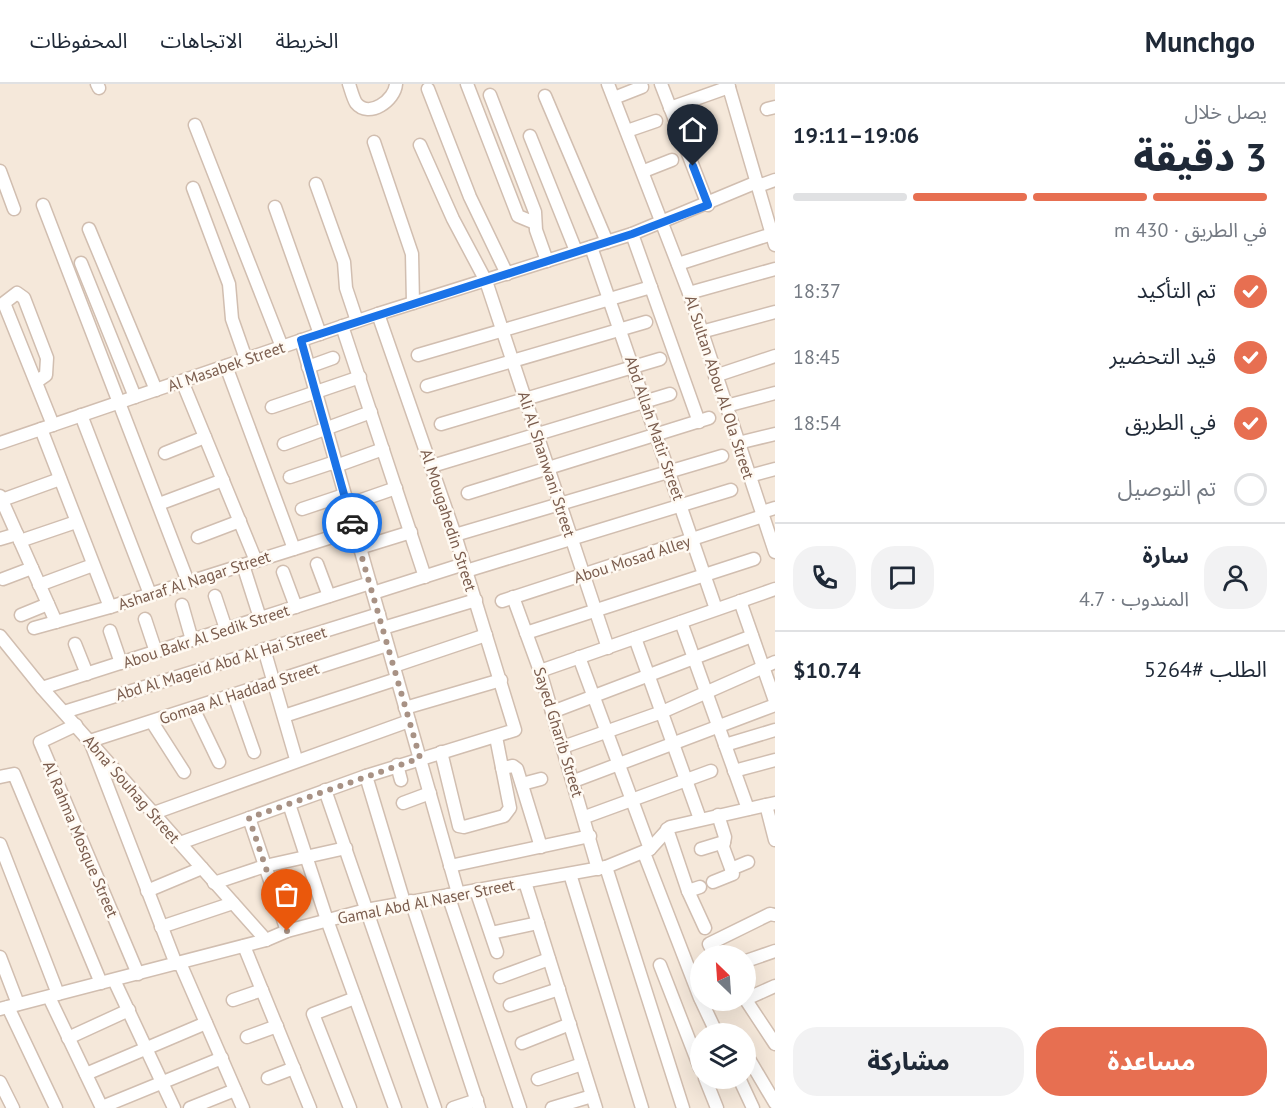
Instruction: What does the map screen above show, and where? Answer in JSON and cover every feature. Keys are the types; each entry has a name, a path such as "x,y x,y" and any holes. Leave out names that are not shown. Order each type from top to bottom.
{"street":[{"path":"349,84 356,102 363,108 371,108 389,100 395,94 396,84"},
{"path":"467,84 518,216 535,223"},
{"name":"Al Sultan Abou Al Ola Street","path":"608,84 644,171 689,293 774,546"},
{"path":"660,84 708,205"},
{"path":"670,108 728,85 773,233 678,264"},
{"path":"614,98 642,87"},
{"path":"428,89 470,197 507,274"},
{"path":"490,95 535,212 535,223 547,261"},
{"path":"545,96 606,242"},
{"path":"627,131 656,121"},
{"path":"195,125 282,347"},
{"path":"530,136 576,251"},
{"path":"374,142 412,254 413,303"},
{"name":"Ali Al Shanwani Street","path":"420,145 453,219 486,281 608,648"},
{"path":"644,171 672,160"},
{"path":"0,171 14,209"},
{"name":"Al Masabek Street","path":"1,440 53,425 378,314 632,234 757,184 775,180"},
{"path":"316,184 344,262 346,288 357,321"},
{"path":"193,188 229,284 232,319 246,359"},
{"path":"43,205 188,582"},
{"path":"275,207 320,334"},
{"path":"89,229 156,390"},
{"path":"468,493 704,420 632,234"},
{"name":"Abd Allah Matir Street","path":"591,247 611,298 717,609"},
{"path":"81,263 135,397"},
{"path":"689,293 775,269"},
{"path":"418,355 651,287"},
{"path":"36,382 46,375 47,358 24,298 17,293 4,303 53,425"},
{"path":"701,332 775,312"},
{"name":"Al Mougahedin Street","path":"378,314 432,466 515,728 513,732 496,737"},
{"path":"427,386 646,322"},
{"path":"342,326 425,577"},
{"path":"301,340 430,793 450,866 453,894 519,1108"},
{"path":"715,376 775,356"},
{"path":"308,367 333,358"},
{"path":"441,424 660,359"},
{"path":"226,366 294,549"},
{"path":"273,407 360,377"},
{"path":"182,381 256,561"},
{"path":"726,406 775,393"},
{"path":"432,466 536,432 670,394"},
{"path":"284,444 371,412"},
{"path":"81,415 150,594"},
{"path":"41,429 110,607"},
{"path":"738,443 775,434"},
{"path":"165,453 206,437"},
{"path":"290,477 383,449"},
{"path":"455,536 722,456"},
{"path":"749,476 775,469"},
{"path":"56,622 0,497 60,479"},
{"path":"159,504 223,480"},
{"path":"302,508 396,488"},
{"name":"Abou Bakr Al Sedik Street","path":"42,688 329,596 465,568 572,540 731,490"},
{"name":"Abou Mosad Alley","path":"507,599 693,539 775,508"},
{"path":"198,537 240,521"},
{"path":"0,539 18,537 76,522"},
{"name":"Asharaf Al Nagar Street","path":"34,628 110,607 354,530"},
{"path":"359,548 411,532"},
{"path":"526,633 754,559"},
{"path":"317,564 329,596"},
{"path":"39,585 93,565"},
{"path":"243,565 260,618"},
{"path":"3,579 32,568"},
{"path":"283,572 296,607"},
{"path":"540,671 775,590"},
{"path":"215,596 226,629"},
{"name":"Sayed Gharib Street","path":"507,599 526,633 540,671 590,836 683,1108"},
{"path":"383,628 476,600"},
{"path":"574,781 775,703 740,601"},
{"path":"21,615 48,604"},
{"path":"182,605 192,640"},
{"name":"Abd Al Mageid Abd Al Hai Street","path":"64,712 379,614"},
{"path":"145,619 156,652"},
{"path":"681,622 748,809"},
{"path":"110,631 121,663"},
{"path":"394,666 486,634"},
{"name":"Abna' Souhag Street","path":"0,636 42,688 266,940"},
{"path":"552,712 694,660 752,636"},
{"path":"635,638 700,819"},
{"path":"75,644 87,674"},
{"name":"Gomaa Al Haddad Street","path":"90,741 387,645"},
{"path":"264,649 297,759"},
{"path":"579,657 632,800 647,851 690,969"},
{"path":"563,747 662,712 775,662"},
{"path":"284,716 397,679"},
{"path":"405,708 501,680"},
{"path":"234,695 254,752"},
{"path":"193,708 219,762"},
{"path":"154,813 297,759 409,721"},
{"path":"152,722 184,772"},
{"name":"Al Rahma Mosque Street","path":"76,725 40,742 138,974"},
{"path":"725,745 775,730"},
{"path":"180,843 397,765 441,752 496,737 509,812 504,816 462,827 459,824 441,752"},
{"path":"90,741 161,927 243,1108"},
{"path":"734,771 775,760"},
{"path":"397,765 401,780"},
{"path":"502,768 515,766 542,847"},
{"path":"585,817 711,771"},
{"path":"0,777 14,774 101,983"},
{"path":"366,776 478,1104 453,1108"},
{"path":"522,784 541,779"},
{"path":"326,790 435,1108"},
{"path":"403,803 430,793"},
{"path":"289,804 327,920 395,1108"},
{"path":"705,928 694,889 667,829 700,819 770,804 775,840"},
{"path":"713,882 732,875 724,842 725,837 718,815"},
{"path":"249,818 287,931"},
{"name":"Gamal Abd Al Naser Street","path":"9,1007 244,946 287,931 366,910 602,868 647,851 667,829"},
{"path":"450,866 590,836"},
{"path":"701,849 724,842"},
{"path":"0,844 69,1038 102,1108 222,1058"},
{"path":"214,883 265,866 345,848"},
{"path":"731,869 748,862"},
{"path":"147,891 202,868"},
{"path":"570,874 642,1108"},
{"path":"525,882 594,1102 552,1108"},
{"path":"476,890 497,952"},
{"path":"161,927 233,903"},
{"path":"720,945 770,914 775,915"},
{"path":"491,933 538,923"},
{"path":"244,946 309,1108"},
{"path":"756,958 775,951"},
{"path":"0,957 9,1007 56,1108"},
{"path":"500,976 549,959"},
{"path":"660,965 690,1042"},
{"path":"114,980 174,1108"},
{"path":"756,995 774,988"},
{"path":"510,1005 559,989"},
{"path":"233,1000 262,990"},
{"path":"350,1108 313,1014 355,998"},
{"path":"69,1038 129,1010"},
{"path":"754,1011 775,1044"},
{"path":"86,1074 206,1023"},
{"path":"522,1043 570,1024"},
{"path":"247,1037 277,1026"},
{"path":"538,1078 582,1064"},
{"path":"268,1078 294,1068"},
{"path":"756,1071 775,1103"},
{"path":"0,1082 13,1108"},
{"path":"709,1089 717,1108"},
{"path":"744,1089 753,1108"},
{"path":"190,1108 235,1090"}],"shaded area":[{"path":"0,84 775,84 775,1108 0,1108"}],"way so far":[{"path":"287,931 249,818 420,758 352,523"}],"route":[{"path":"352,523 301,340 632,234 708,205 693,166"}]}
